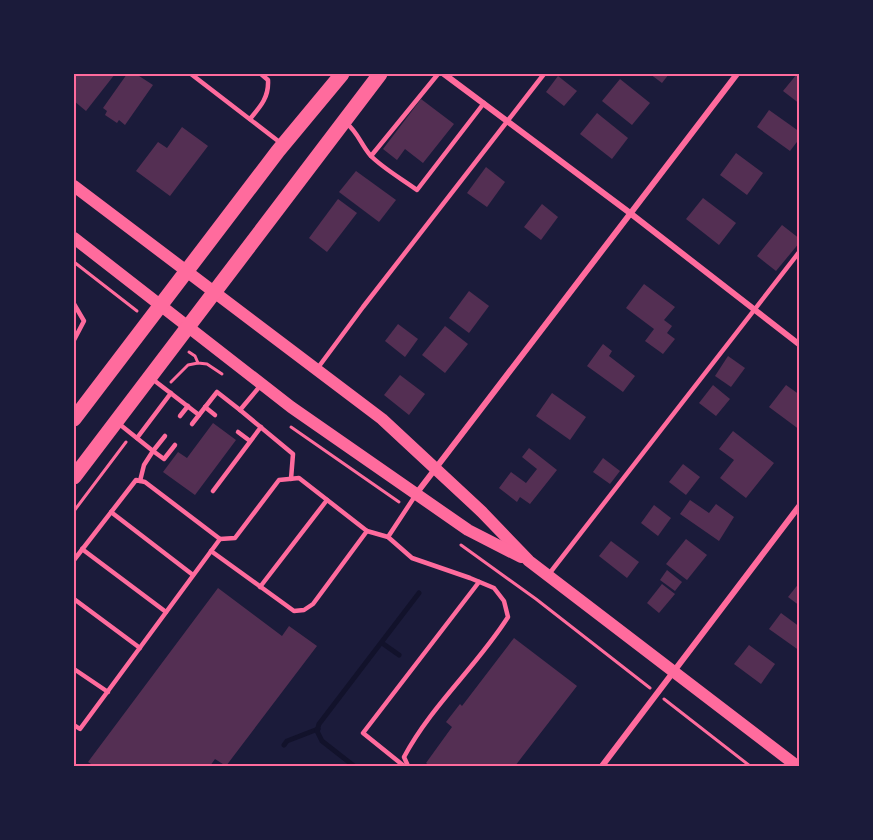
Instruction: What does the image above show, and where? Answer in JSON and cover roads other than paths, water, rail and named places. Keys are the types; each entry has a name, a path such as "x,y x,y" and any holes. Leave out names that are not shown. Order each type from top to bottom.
{"main road":[{"path":"74,419 283,145 342,74"},
{"path":"74,477 380,74"},
{"path":"74,186 382,419 482,512 529,561 797,763"},
{"path":"74,238 291,407 468,530 529,561"}],"street":[{"path":"444,74 630,213 800,345"},
{"path":"416,494 737,74"},
{"path":"602,766 800,505"}],"lane":[{"path":"191,74 283,145"},
{"path":"250,119 269,91 268,80 261,74"},
{"path":"371,156 438,74"},
{"path":"316,370 544,74"},
{"path":"344,121 355,130 371,156 417,190 484,103"},
{"path":"548,576 800,251"},
{"path":"74,304 84,321 74,340"},
{"path":"149,377 199,415"},
{"path":"240,410 262,383"},
{"path":"192,424 217,392 293,454 291,479"},
{"path":"137,438 171,393"},
{"path":"180,416 188,406"},
{"path":"205,407 215,415"},
{"path":"116,421 164,459 176,445"},
{"path":"213,491 261,427"},
{"path":"238,432 250,441"},
{"path":"140,481 144,465 165,436"},
{"path":"74,560 136,480 145,482 220,539 235,538 279,480 299,478 367,531 388,537 412,558 494,588 504,601 508,617 495,637 416,734 404,757 406,766"},
{"path":"388,537 416,494"},
{"path":"260,587 327,500"},
{"path":"111,512 193,575"},
{"path":"211,551 294,611 304,610 313,604 367,531"},
{"path":"74,725 80,729 220,539"},
{"path":"82,549 166,612"},
{"path":"406,766 363,733 479,582"},
{"path":"74,599 140,648"},
{"path":"74,669 108,692"}],"waterway":[{"path":"354,766 322,741 317,731 319,724 419,593"},
{"path":"382,643 399,655"},
{"path":"284,745 287,741 318,729"}]}
